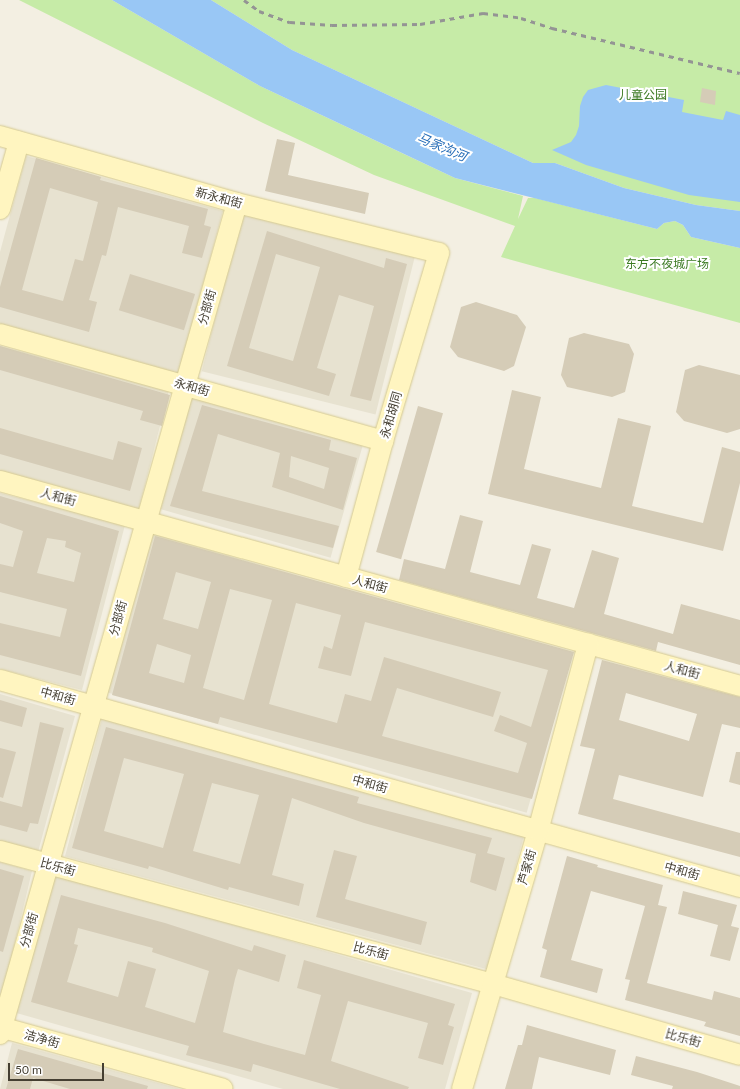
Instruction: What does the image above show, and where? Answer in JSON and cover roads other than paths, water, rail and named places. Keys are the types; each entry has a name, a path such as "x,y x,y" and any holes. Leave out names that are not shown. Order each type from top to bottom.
{"street":[{"name":"新永和街","path":"9,139 237,203 439,253"},
{"path":"0,209 9,139"},
{"name":"分部街","path":"1,1029 237,203"},
{"name":"永和胡同","path":"346,577 439,253"},
{"name":"永和街","path":"0,334 384,441"},
{"name":"人和街","path":"0,481 740,686"},
{"name":"芦家街","path":"462,1089 538,831 588,644"},
{"name":"中和街","path":"0,680 740,887"},
{"name":"比乐街","path":"0,851 493,984 740,1055"},
{"name":"洁净街","path":"1,1029 223,1089"}],"water":[{"name":"马家沟河","path":"112,0 211,0 292,50 533,163 555,163 624,188 696,205 740,211 740,248 691,237 683,225 675,221 664,223 657,229 455,178 260,86"},
{"path":"606,85 684,100 682,112 723,120 726,111 740,115 740,202 689,195 586,165 552,150 571,142 576,135 579,126 580,106 583,97 588,90"}],"railway":[{"path":"244,0 259,11 290,22 332,25 420,24 483,13 521,18 552,28 740,73"}],"park label":[{"name":"儿童公园","path":"643,95"},
{"name":"东方不夜城广场","path":"667,264"}]}
